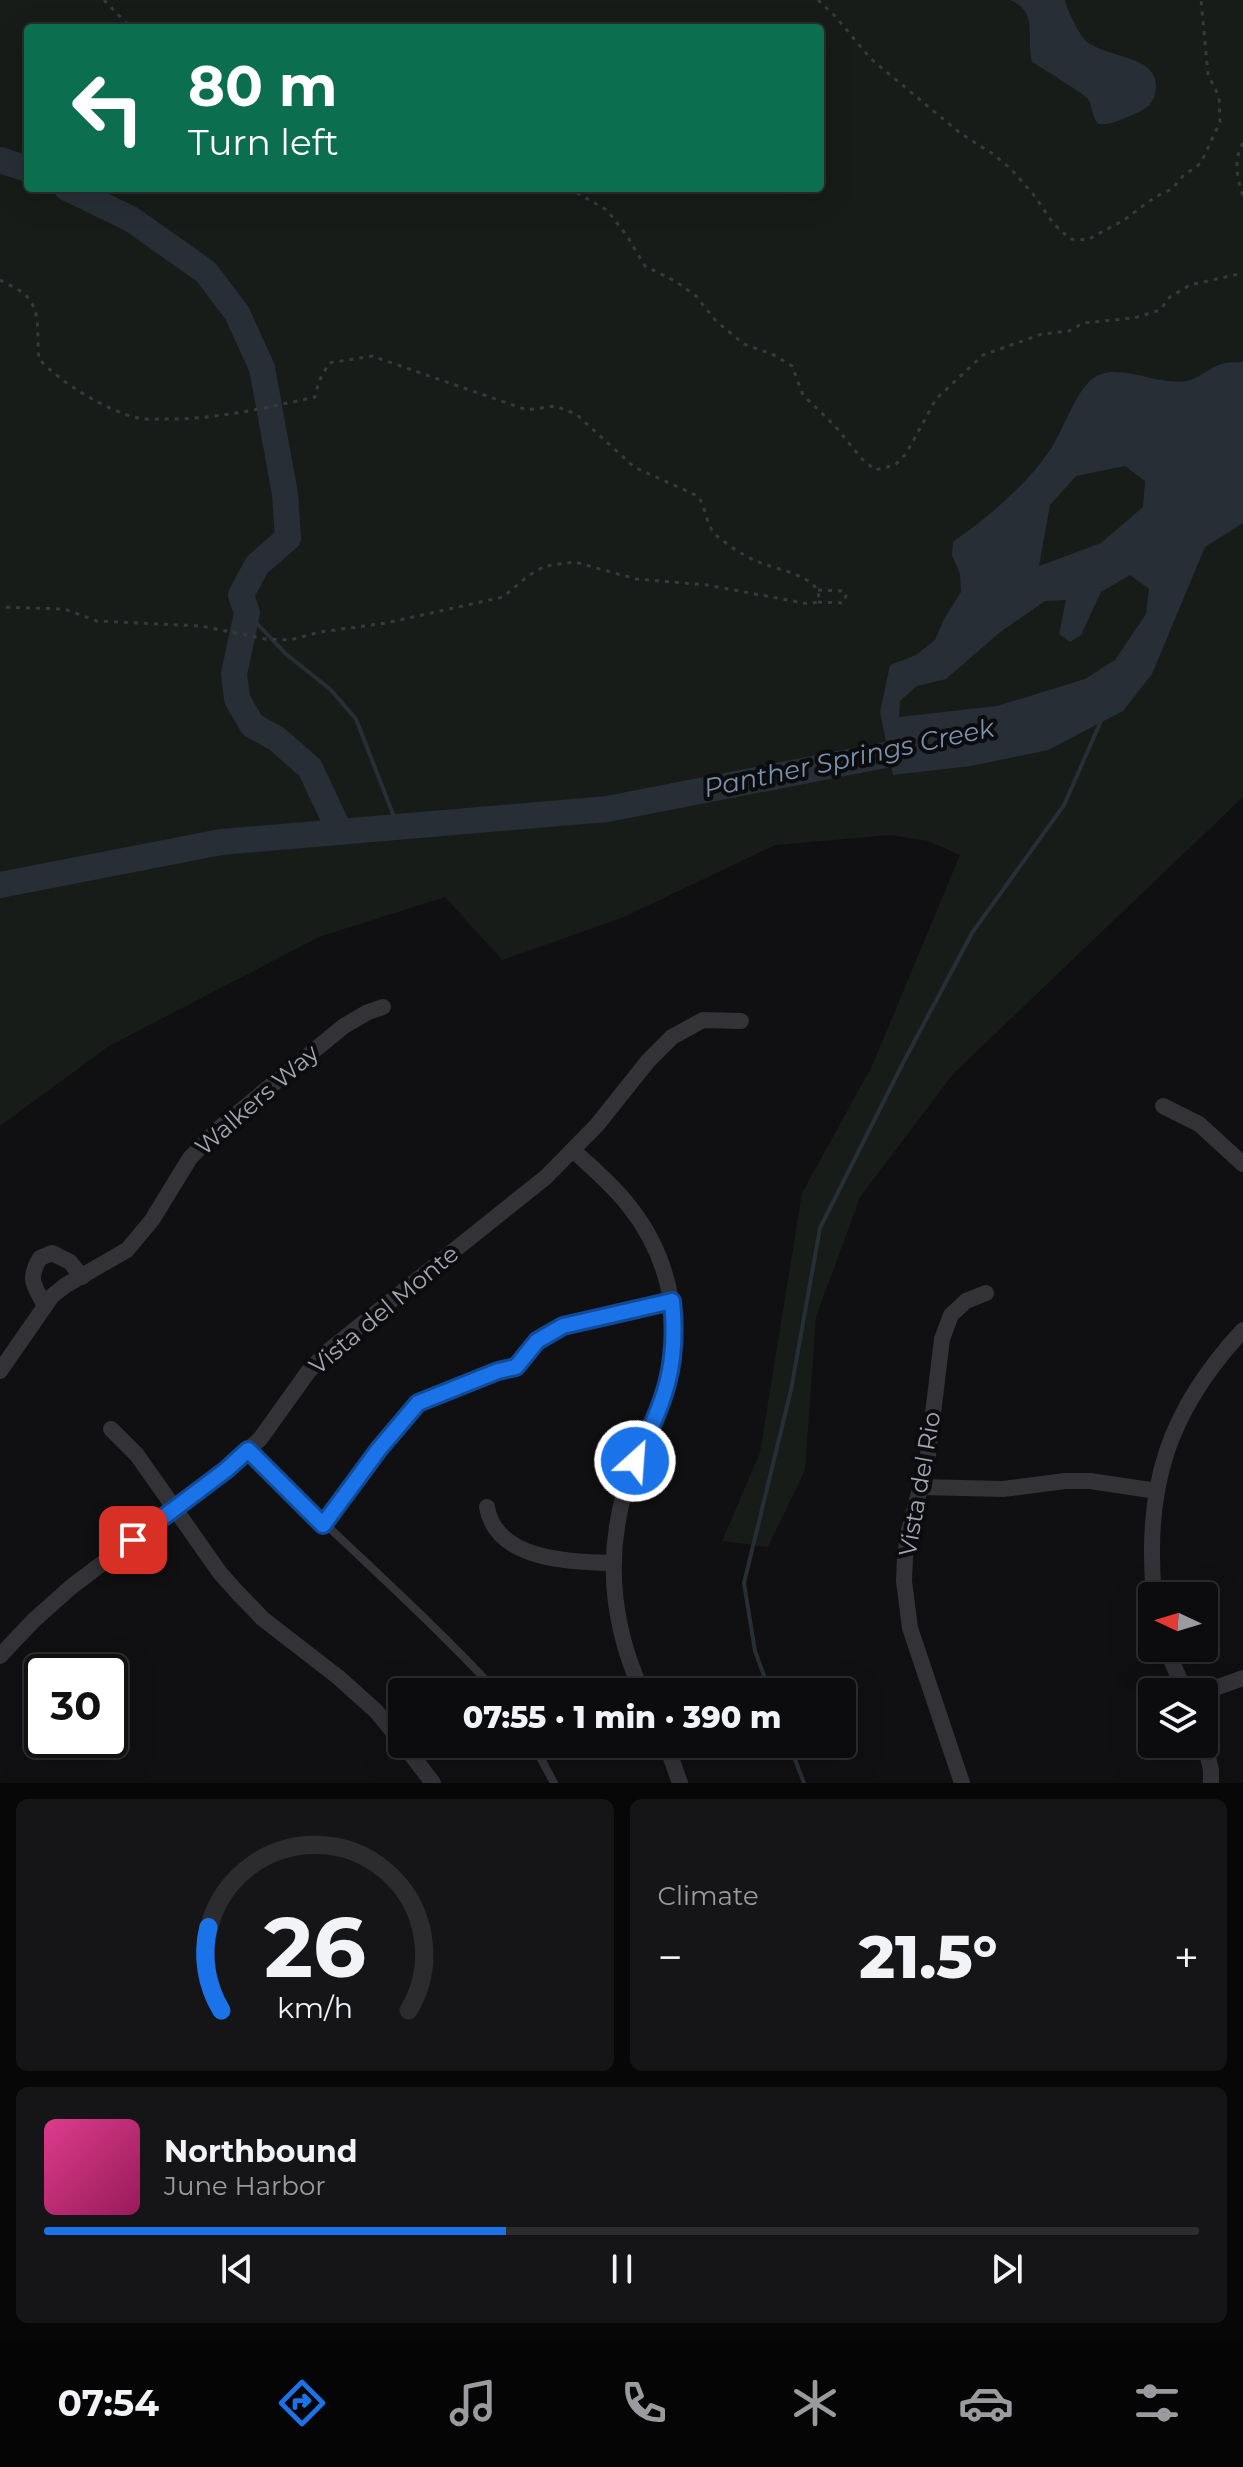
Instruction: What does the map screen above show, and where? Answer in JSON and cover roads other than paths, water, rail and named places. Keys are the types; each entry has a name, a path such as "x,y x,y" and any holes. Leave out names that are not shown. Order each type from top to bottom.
{"street":[{"name":"Walkers Way","path":"0,1371 52,1296 127,1250 152,1220 190,1158 217,1130 344,1026 383,1007"},
{"name":"Vista del Monte","path":"0,1656 71,1587 226,1470 260,1439 308,1372 327,1352 546,1177 672,1037 703,1020 741,1021"},
{"path":"1163,1106 1181,1112 1199,1124 1243,1164"},
{"path":"573,1150 614,1188 641,1221 661,1259 672,1301 674,1344 668,1386 625,1487 618,1515 613,1563 619,1628 636,1678"},
{"path":"45,1306 34,1285 32,1271 40,1258 52,1253 70,1262 82,1277"},
{"name":"Vista del Rio","path":"962,1783 910,1628 905,1557 933,1418 942,1339 951,1315 966,1301 986,1293"},
{"path":"1153,1582 1151,1535 1157,1491 1169,1443 1182,1414 1215,1360 1243,1330"},
{"path":"111,1429 137,1455 220,1573 263,1619 338,1677 388,1725"},
{"path":"920,1487 1003,1489 1090,1481 1157,1491"},
{"path":"487,1507 489,1518 497,1530 513,1544 538,1556 565,1562 613,1563"},
{"path":"1218,1687 1243,1678"},
{"path":"414,1758 433,1783"},
{"path":"671,1758 680,1783"},
{"path":"1208,1758 1211,1783"}],"lane":[{"path":"323,1525 379,1449 418,1403 498,1371 516,1367 537,1341 563,1326 672,1301"},
{"path":"248,1450 484,1678"},
{"path":"541,1758 554,1783"}],"waterway":[{"name":"Panther Springs Creek","path":"0,160 24,168"},
{"name":"Panther Springs Creek","path":"75,192 131,219 206,272 237,313 262,368 285,494 288,538 257,565 241,595 247,613 234,674 237,699 252,725 277,739 310,768 340,832"},
{"name":"Panther Springs Creek","path":"247,613 286,654 330,689 356,719 398,827"},
{"path":"765,1678 755,1651 744,1583 791,1390 820,1228 972,933 1064,805 1101,721"},
{"name":"Panther Springs Creek","path":"0,885 221,842 607,809 921,748"},
{"path":"794,1758 804,1783"}]}
